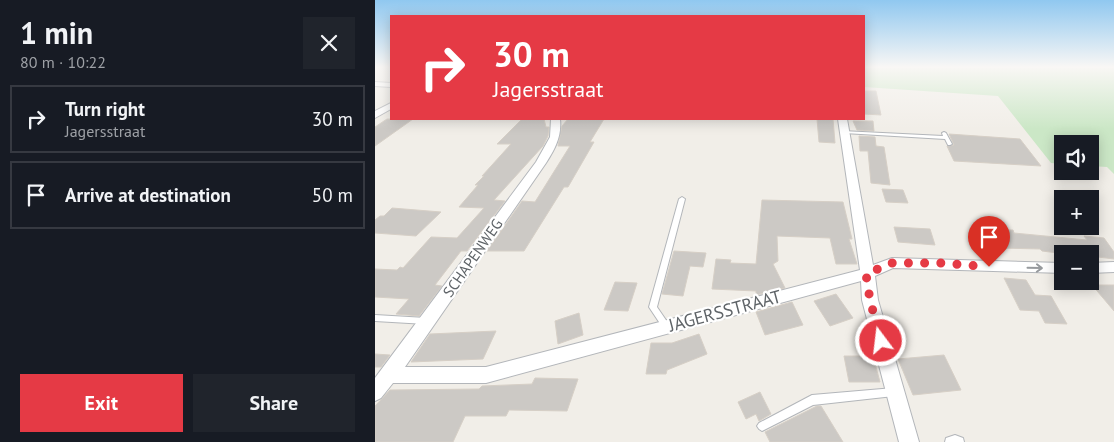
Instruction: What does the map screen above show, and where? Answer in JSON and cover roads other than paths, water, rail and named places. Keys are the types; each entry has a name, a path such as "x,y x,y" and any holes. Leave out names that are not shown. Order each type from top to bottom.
{"street":[{"path":"375,115 390,107"},
{"name":"SCHAPENWEG","path":"375,392 428,321 549,150 556,134 556,120"},
{"path":"842,120 870,300 909,442"},
{"name":"JAGERSSTRAAT","path":"389,375 486,375 866,274 892,263 943,263 971,266 1054,268"},
{"path":"1099,268 1114,267"}],"lane":[{"path":"844,132 946,136 950,144"},
{"path":"666,326 653,306 682,199"},
{"path":"375,318 428,321"},
{"path":"762,426 812,400 895,392"},
{"path":"950,442 955,440 959,442"}]}
